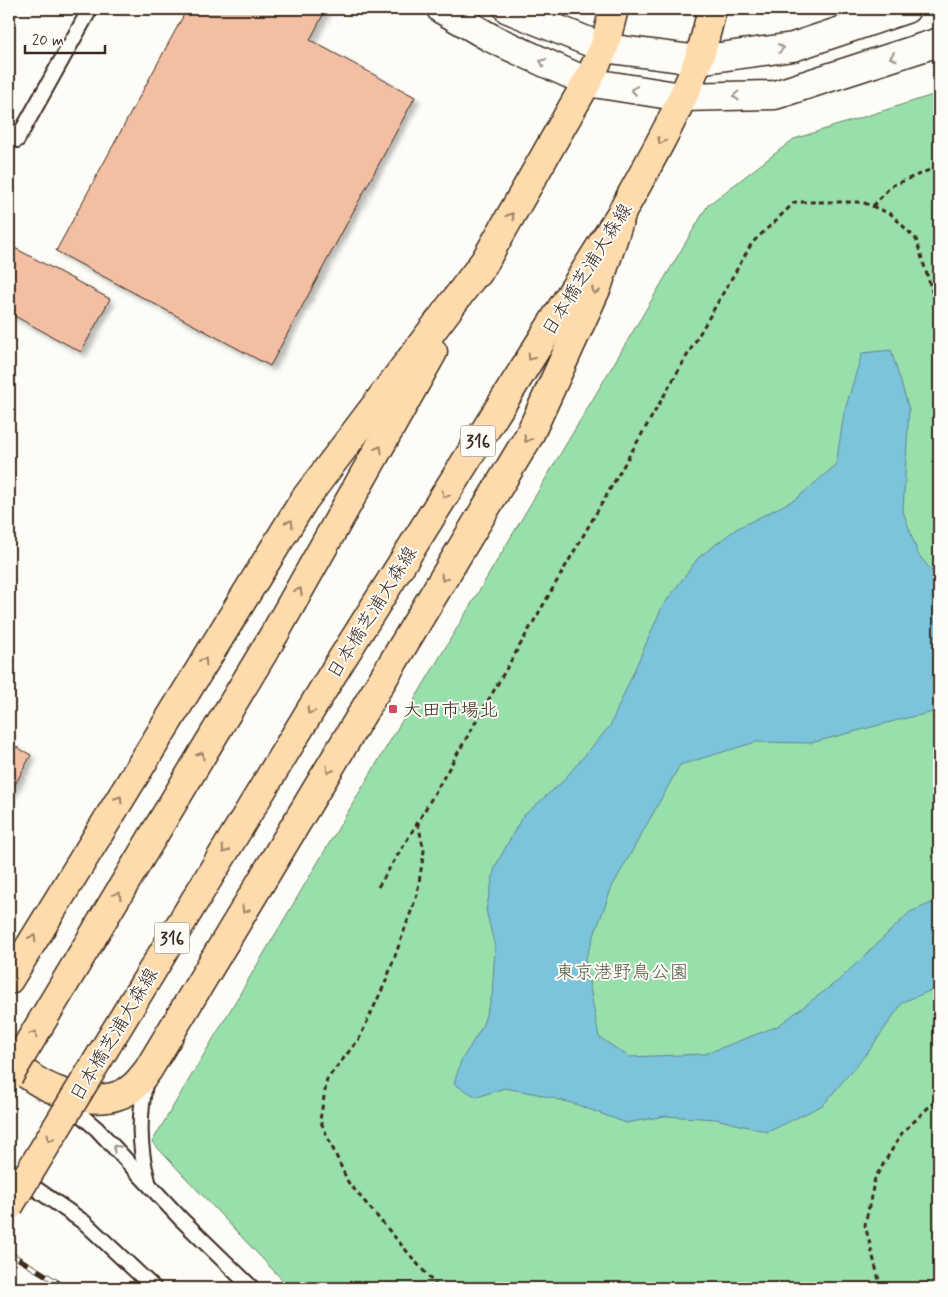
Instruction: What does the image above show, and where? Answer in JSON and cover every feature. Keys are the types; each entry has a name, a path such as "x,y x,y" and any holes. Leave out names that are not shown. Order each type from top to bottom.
{"main road":[{"path":"9,1076 275,633 587,82 604,48 614,9"},
{"name":"日本橋芝浦大森線","path":"9,1206 335,670 622,212 656,152 682,97 698,60 712,9"},
{"path":"9,1054 22,1071 39,1082 62,1093 82,1098 101,1099 119,1095 134,1087 148,1070 529,436 598,285 622,212"},
{"path":"9,980 304,500 487,258"}],"street":[{"path":"441,9 491,38 587,82 682,97 775,95 939,42"},
{"path":"508,9 604,48 698,60 793,47 906,9"}],"lane":[{"path":"9,135 17,140 90,9"},
{"path":"148,1070 142,1101 140,1130 142,1159 149,1184"},
{"path":"39,1082 97,1129 181,1219 252,1288"},
{"path":"9,1170 85,1223 154,1288"}],"path":[{"path":"873,206 891,186 939,166"},
{"path":"378,887 418,822 752,243 795,202 862,202 873,206 891,214 916,239 939,314"},
{"path":"418,822 424,851 417,894 386,981 359,1039 327,1079 320,1120 348,1182 438,1288"},
{"path":"881,1288 865,1226 875,1178 902,1133 934,1103 939,1091"},
{"path":"934,1103 939,1104"},
{"path":"932,1288 939,1285"}],"green space":[{"name":"東京港野鳥公園","path":"939,93 939,1288 290,1288 152,1142 708,205 794,139"}],"water":[{"path":"891,350 909,409 903,511 918,554 939,580 939,711 811,743 756,742 680,765 612,887 585,960 599,1037 629,1057 705,1054 778,1026 839,980 910,912 939,900 939,987 903,1002 871,1048 823,1105 768,1132 716,1119 665,1116 626,1123 575,1104 537,1094 505,1088 477,1097 454,1084 461,1061 482,1027 492,996 495,947 486,910 495,867 522,817 561,783 610,726 662,607 698,558 736,529 796,499 836,465 844,413 862,353"}],"building":[{"path":"187,9 326,9 310,40 415,97 270,366 56,251"},
{"path":"9,245 110,299 81,352 9,313"},
{"path":"9,743 31,755 9,796"}],"railway":[{"path":"9,1253 67,1288"}],"place":[{"name":"大田市場北","path":"393,709"}]}
